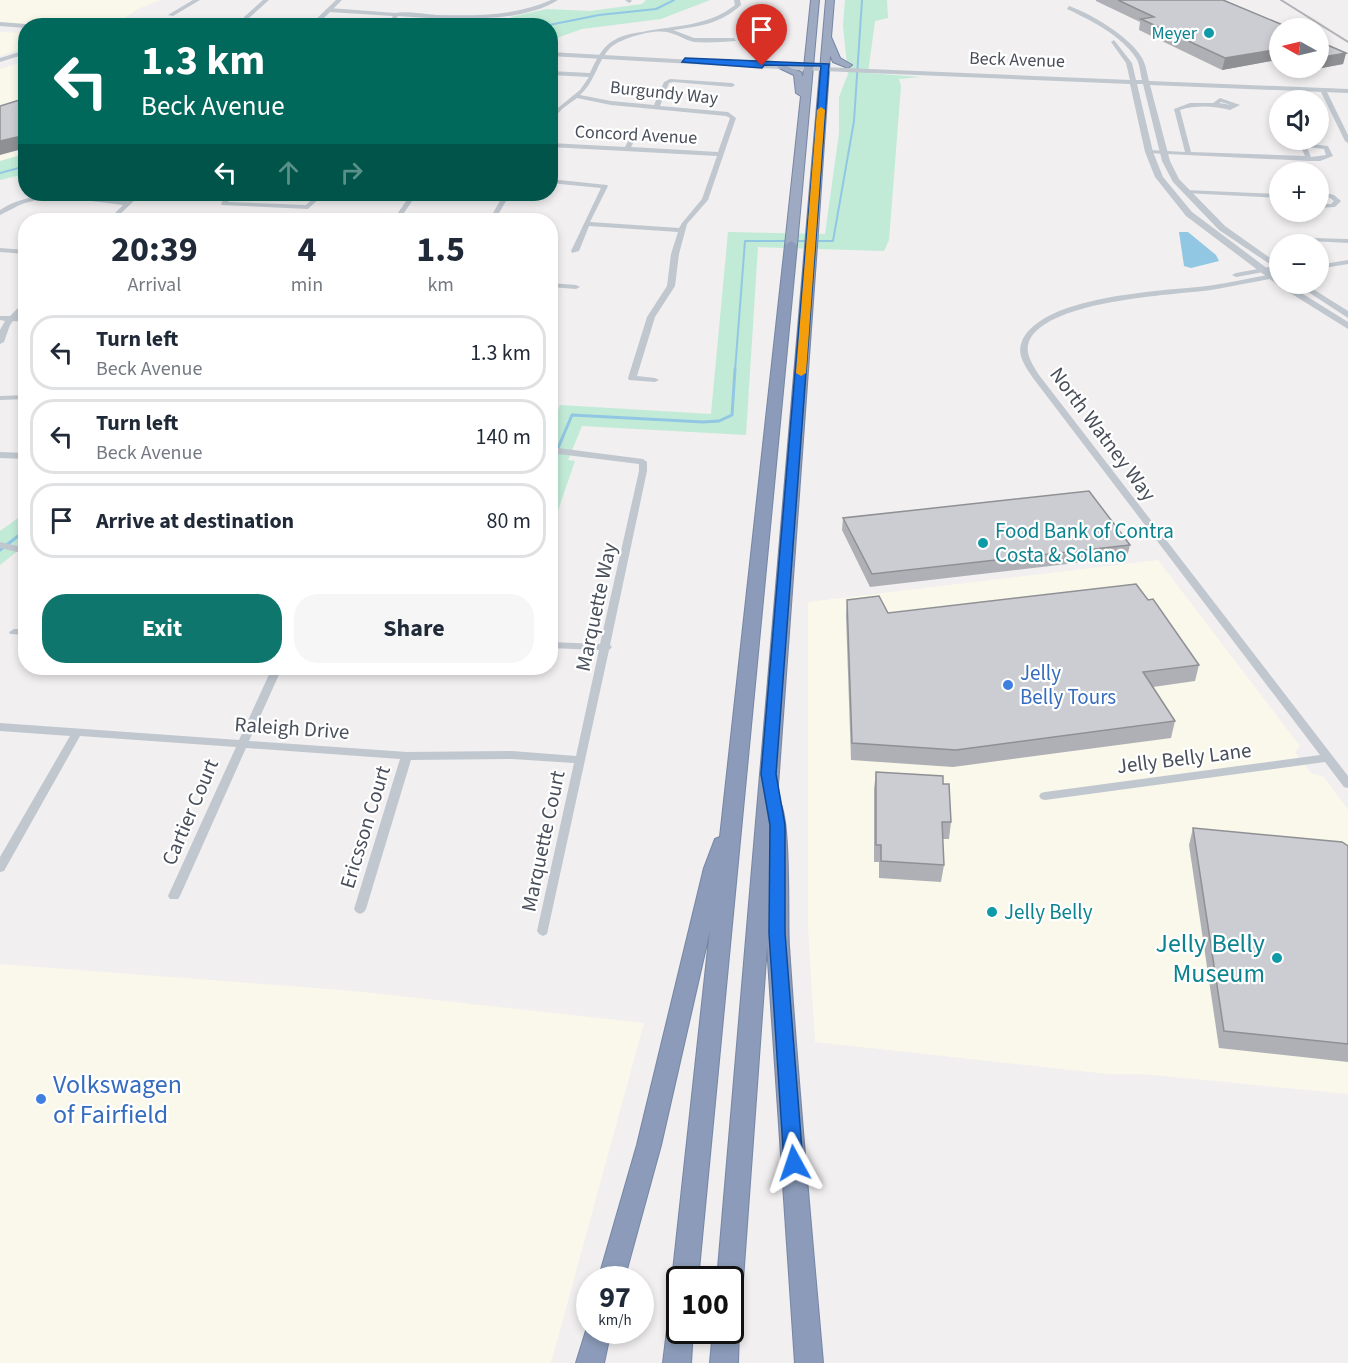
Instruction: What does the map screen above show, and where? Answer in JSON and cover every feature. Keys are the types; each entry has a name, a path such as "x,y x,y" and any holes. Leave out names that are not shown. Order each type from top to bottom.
{"highway":[{"path":"686,1266 815,0"},
{"path":"731,1266 830,0"},
{"path":"827,34 836,60 848,67"},
{"path":"781,65 801,57 811,48"},
{"path":"781,65 798,74 803,108"},
{"path":"824,81 833,73 848,67"},
{"path":"769,774 777,825 779,979 809,1363"},
{"path":"615,1266 649,1145 714,868 732,817"},
{"path":"590,1363 595,1344"},
{"path":"677,1363 679,1344"},
{"path":"724,1363 725,1344"}],"street":[{"path":"171,15 197,0"},
{"path":"246,18 266,0"},
{"path":"320,18 339,0"},
{"path":"329,10 466,16 520,13 555,0"},
{"path":"558,109 562,103 586,88 610,45 620,39 668,30 717,17 734,9 738,5 737,0"},
{"path":"1069,8 1085,15 1136,54 1146,79 1163,147 1176,180 1222,228 1269,266"},
{"path":"394,18 398,13"},
{"path":"0,26 18,27"},
{"path":"668,30 693,40 734,40"},
{"path":"1106,31 1129,63 1149,152 1159,177 1189,214 1264,270 1269,271"},
{"path":"0,60 18,54"},
{"name":"Beck Avenue","path":"558,54 1132,78 1323,90"},
{"path":"0,65 18,59"},
{"path":"558,73 592,75"},
{"name":"Beck Avenue","path":"1146,79 1348,86"},
{"path":"657,106 667,82 672,80 732,85"},
{"path":"1188,152 1177,109 1190,105 1217,105 1230,108 1236,106 1227,100 1222,85"},
{"name":"Beck Avenue","path":"1329,90 1348,91"},
{"name":"Burgundy Way","path":"574,96 617,104 657,106 733,118 705,200 682,230 675,254 671,286 651,318 632,378 655,380"},
{"path":"1217,105 1215,103 1217,101 1227,100"},
{"path":"1329,102 1348,141"},
{"path":"627,150 634,136"},
{"name":"Concord Avenue","path":"558,146 720,154"},
{"path":"1149,152 1163,147 1188,152 1309,159"},
{"path":"558,182 605,186 575,251"},
{"path":"1186,192 1269,196"},
{"path":"1329,197 1336,199 1348,198"},
{"path":"1329,206 1337,204 1336,199"},
{"path":"0,205 20,201"},
{"path":"96,201 129,203"},
{"path":"226,201 224,204 308,207 314,201"},
{"path":"118,213 129,203"},
{"path":"0,213 9,205"},
{"path":"586,224 682,230"},
{"path":"1329,241 1348,242"},
{"path":"0,250 18,251"},
{"path":"1329,258 1348,255"},
{"path":"1329,265 1348,262"},
{"name":"North Watney Way","path":"1171,290 1182,285 1264,270"},
{"name":"North Watney Way","path":"1269,276 1072,308 1050,317 1024,344 1026,355 1036,376 1348,784"},
{"path":"558,286 576,287"},
{"path":"1306,294 1348,326"},
{"path":"1315,294 1348,315"},
{"path":"0,342 4,329 18,312"},
{"path":"0,318 18,319"},
{"path":"0,398 18,397"},
{"name":"Marquette Way","path":"558,451 626,458 643,462 607,647 581,760"},
{"path":"0,455 18,456"},
{"path":"0,545 18,550"},
{"path":"558,645 607,647"},
{"name":"Cartier Court","path":"174,896 241,743 274,675"},
{"name":"Raleigh Drive","path":"0,727 407,756 512,755 581,760"},
{"path":"0,868 77,732"},
{"name":"Ericsson Court","path":"360,909 407,756"},
{"name":"Jelly Belly Lane","path":"1045,796 1328,758"},
{"name":"Marquette Court","path":"543,931 581,760"}],"shaded area":[{"path":"0,0 160,0 136,10 125,18 18,18 18,24 0,23"},
{"path":"0,32 18,33 18,50 0,56"},
{"path":"18,63 18,156 0,161 0,69"},
{"path":"1158,560 1300,746 1295,752 1311,773 1324,777 1348,810 1348,1094 1142,1074 1108,1074 815,1042 808,928 808,602"},
{"path":"0,964 354,991 644,1023 551,1363 0,1363"}],"green space":[{"path":"646,0 710,0 661,19 582,29 558,38 558,18 511,17 547,9 590,11 642,4"},
{"path":"845,0 887,0 888,18 875,21 868,73 921,77 899,79 901,86 889,240 884,251 758,247 746,435 582,426 568,460 575,461 558,511 558,410 560,405 711,414 728,232 825,234 839,133 839,97 848,74 843,26"},
{"path":"18,156 18,176 0,180 0,161"},
{"path":"18,518 18,551 0,565 0,531"}],"water":[{"path":"1179,232 1188,232 1216,255 1219,261 1191,268 1184,266"}],"building":[{"name":"Meyer","path":"1118,0 1223,0 1269,19 1269,51 1225,58 1141,19 1154,17"},
{"path":"1329,46 1346,53 1329,56"},
{"path":"18,100 18,137 0,141 0,106"},
{"name":"Food Bank of Contra Costa & Solano","path":"1089,491 1130,545 872,574 843,518"},
{"name":"Jelly Belly Tours","path":"1136,584 1148,600 1153,599 1199,665 1143,672 1175,721 956,750 852,743 847,600 879,596 888,613"},
{"path":"876,772 943,776 943,784 949,784 951,822 942,822 944,865 881,861 881,845 876,845"},
{"name":"Jelly Belly Museum","path":"1193,828 1342,842 1348,846 1348,1044 1224,1031"}],"waterway":[{"path":"558,23 599,15 656,9 674,0"},
{"path":"735,371 745,241 833,241 854,121 862,0"},
{"path":"0,173 18,168"},
{"path":"558,448 572,415 719,421 732,415 735,369"},
{"path":"0,550 18,536"}],"railway":[{"path":"1281,0 1348,42"}],"slow traffic":[{"path":"801,373 821,110"}],"place":[{"name":"Meyer","path":"1209,33"},
{"name":"Food Bank of Contra Costa & Solano","path":"983,543"},
{"name":"Jelly Belly Tours","path":"1008,685"},
{"name":"Jelly Belly","path":"992,912"},
{"name":"Jelly Belly Museum","path":"1277,958"},
{"name":"Volkswagen of Fairfield","path":"41,1099"}],"route":[{"path":"762,66 685,61 693,59 825,64 769,774 777,825 777,933 794,1163"}]}
